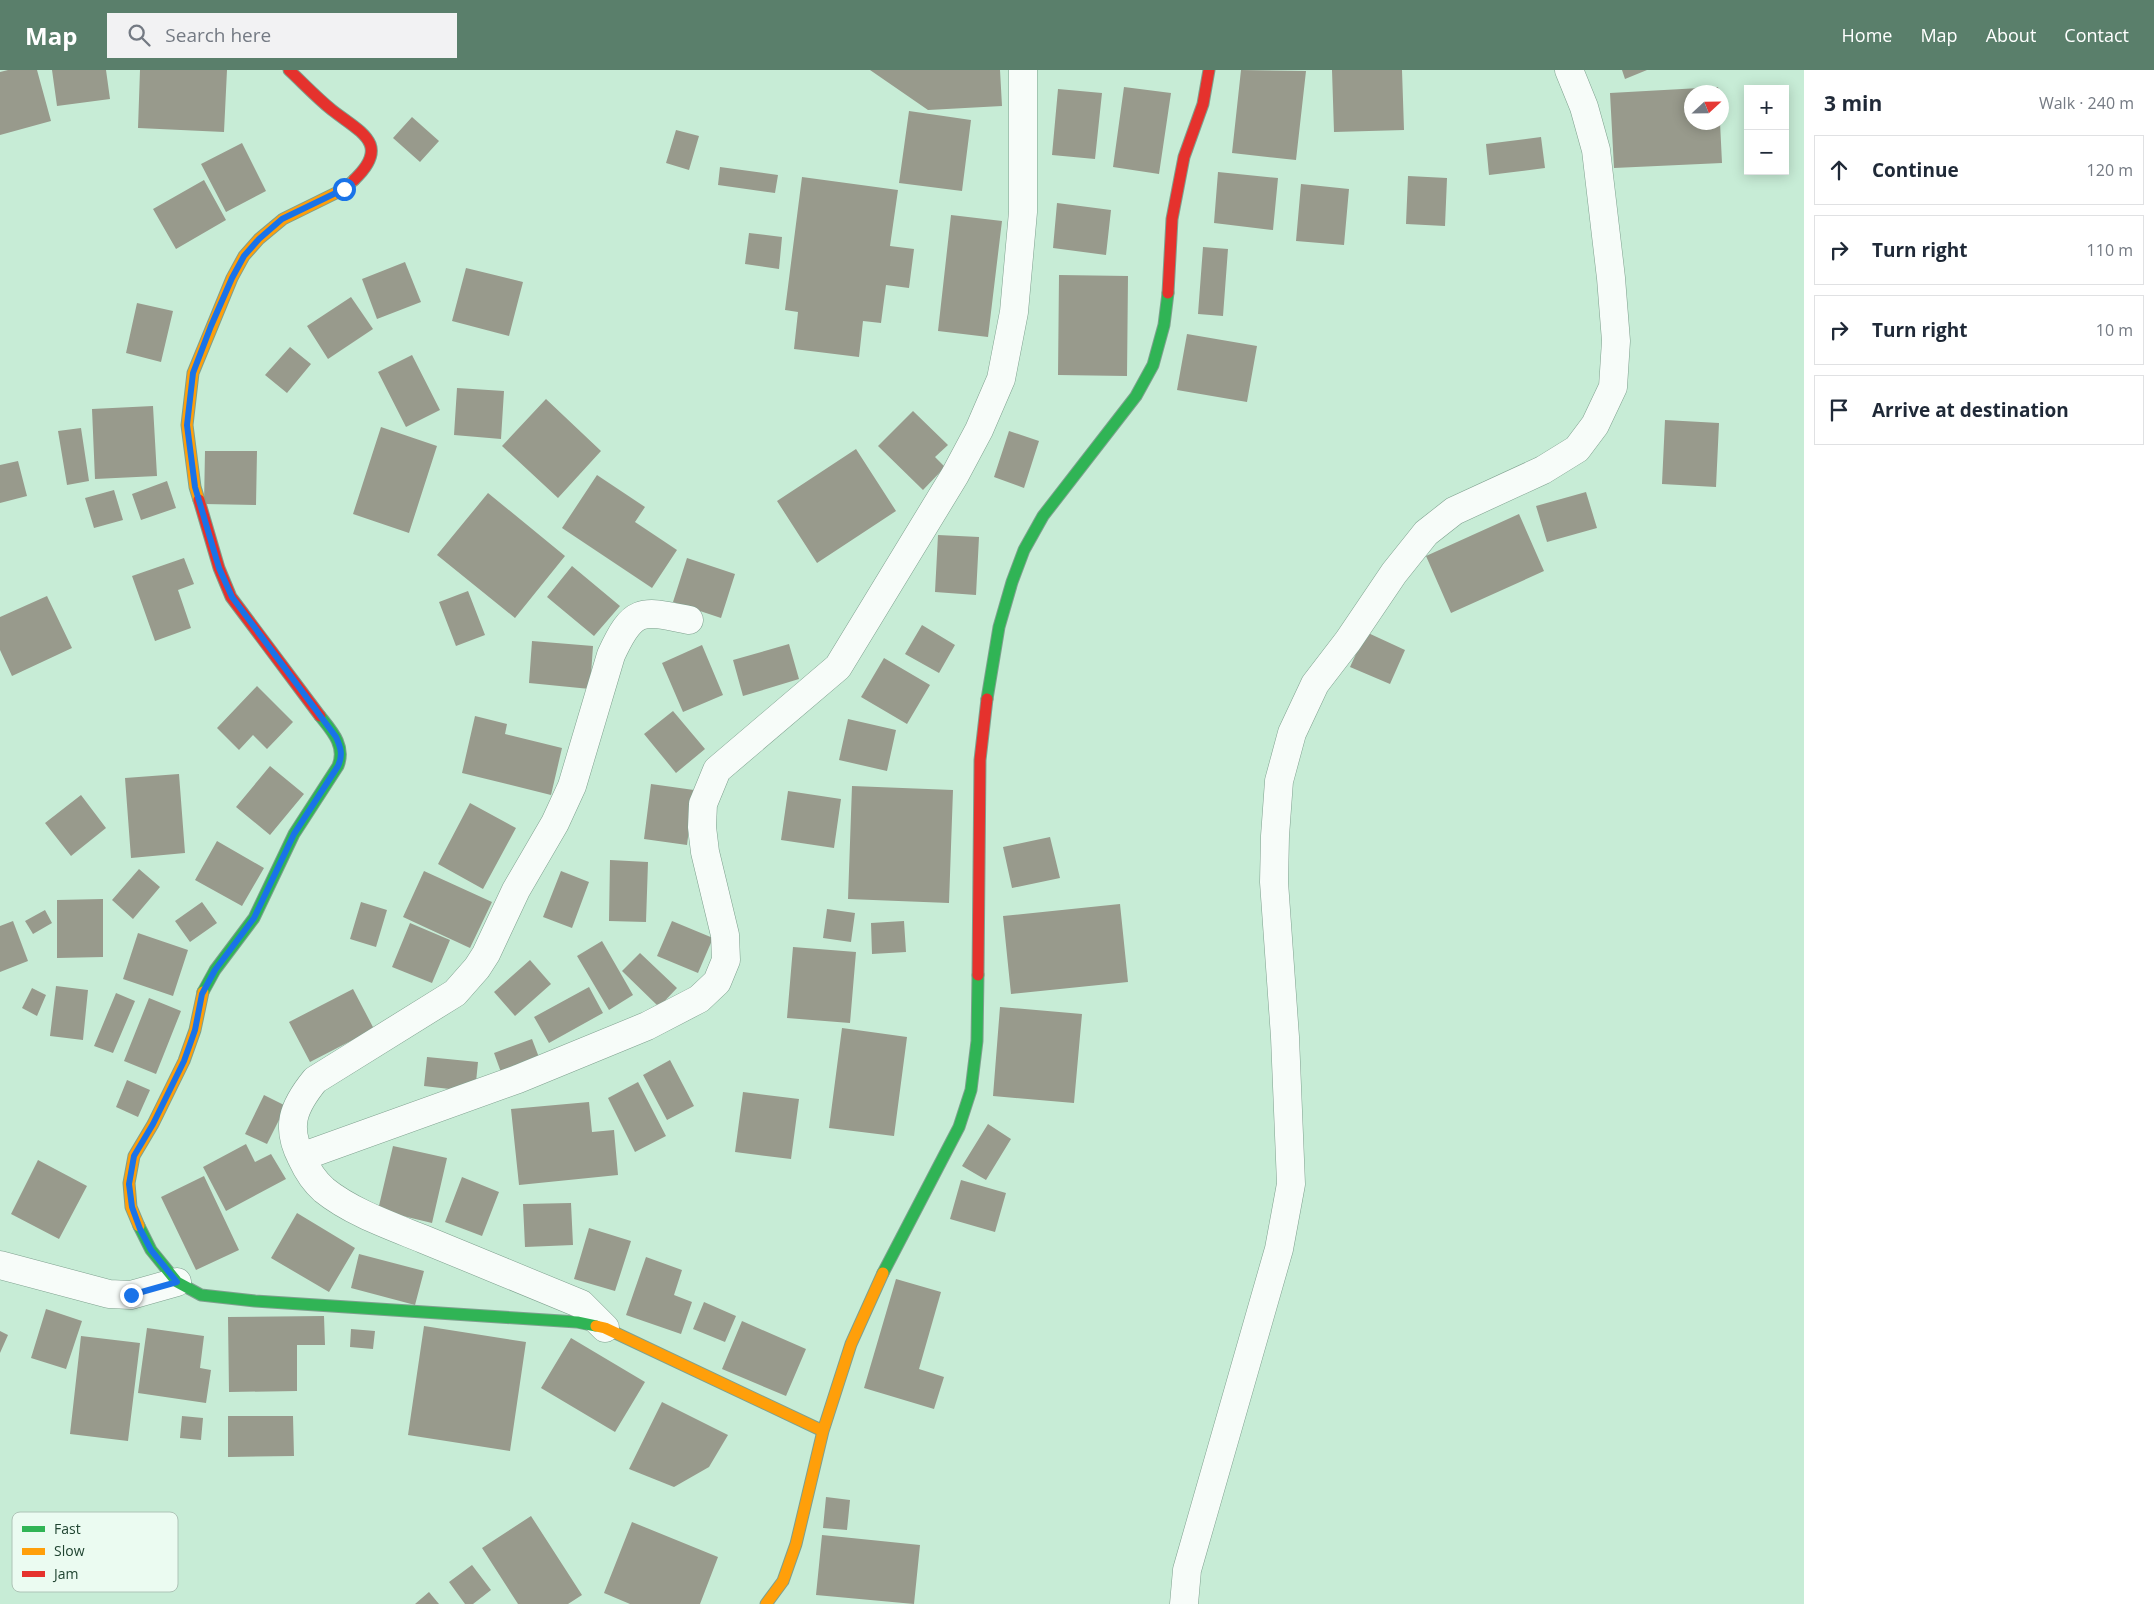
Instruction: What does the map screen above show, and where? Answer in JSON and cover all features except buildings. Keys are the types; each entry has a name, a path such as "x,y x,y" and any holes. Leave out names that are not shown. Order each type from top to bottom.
{"street":[{"path":"289,70 332,110 354,124 367,136 372,145 370,159 360,174 344,189 282,219 259,239 244,256 218,310 193,373 187,425 195,487 219,568 232,597 336,737 342,756 338,766 294,834 254,918 215,970 202,994 195,1030 184,1061 153,1124 134,1156 129,1184 132,1207 140,1229 151,1250 177,1282 201,1295 255,1301 577,1322 605,1328 823,1431"},
{"path":"301,1157 518,1079 647,1026 699,999 717,982 726,960 725,935 705,852 702,827 703,804 717,770 838,667 955,475 1001,380 1014,312 1023,212 1023,70"},
{"path":"766,1604 783,1581 796,1544 823,1431 859,1326 879,1282 959,1128 971,1090 977,1041 980,760 990,677 999,627 1012,582 1024,550 1043,516 1067,482 1136,396 1153,365 1164,325 1170,280 1172,219 1184,157 1203,104 1208,70"},
{"path":"1184,1604 1187,1570 1279,1249 1291,1184 1285,1038 1274,873 1279,781 1292,733 1315,684 1348,641 1394,573 1426,533 1454,511 1542,470 1577,448 1596,424 1612,388 1615,332 1611,278 1596,150 1584,107 1569,70"},
{"path":"605,1328 581,1304 366,1215 324,1190 307,1168 296,1148 292,1130 294,1113 301,1097 315,1080 455,993 477,968 486,954 516,890 555,823 572,786 611,655 620,635 630,621 642,615 653,613 689,620"},
{"path":"0,1265 109,1294 131,1295 177,1282"}],"traffic: fast":[{"path":"987,699 999,627 1012,582 1024,550 1043,516 1136,396 1153,365 1164,325 1168,293"},
{"path":"203,992 215,970 254,918 294,834 338,766 340,752 337,739 320,716"},
{"path":"883,1273 959,1127 971,1090 977,1041 978,975"},
{"path":"139,1226 151,1250 177,1282 201,1295 255,1301 577,1322 596,1326"}],"traffic: slow":[{"path":"199,500 195,487 187,425 193,373 232,278 244,256 259,239 283,219 344,189 354,180"},
{"path":"139,1226 131,1207 129,1183 134,1156 153,1124 184,1061 195,1030 203,992"},
{"path":"766,1604 783,1581 796,1544 823,1431 851,1344 883,1273"},
{"path":"596,1326 605,1328 823,1431"}],"traffic: jam":[{"path":"289,70 321,101 353,125 368,140 371,148 371,157 365,168 354,180"},
{"path":"1168,293 1172,219 1184,157 1203,104 1209,70"},
{"path":"199,500 219,568 231,597 320,716"},
{"path":"978,975 980,760 987,699"}],"route":[{"path":"131,1295 177,1282 151,1250 140,1229 132,1207 129,1184 134,1156 153,1124 169,1088 184,1061 195,1030 202,994 215,970 254,918 294,834 338,766 342,756 336,737 232,597 219,568 195,487 187,425 193,373 211,326 244,256 259,239 282,219 344,189"}]}
